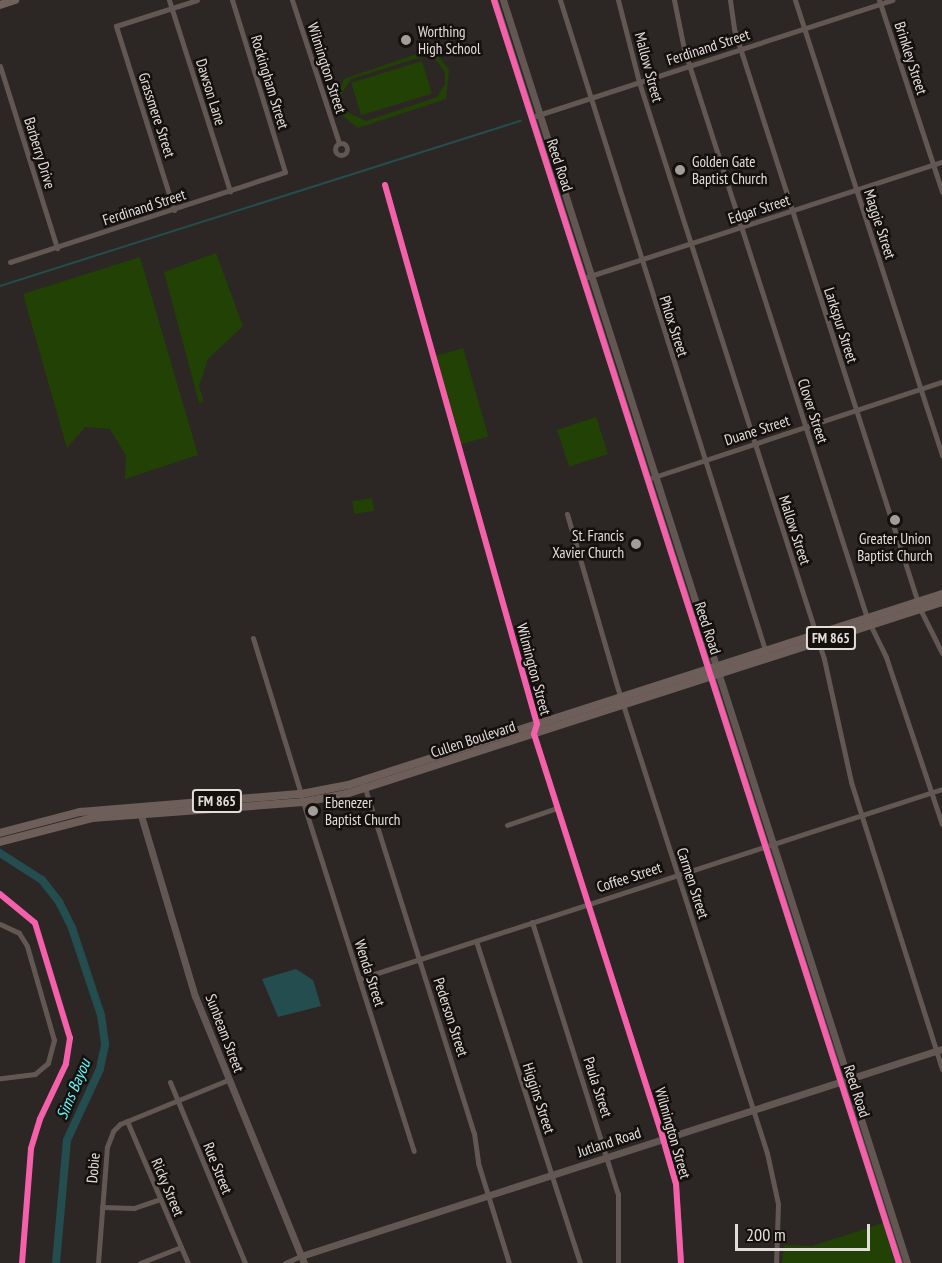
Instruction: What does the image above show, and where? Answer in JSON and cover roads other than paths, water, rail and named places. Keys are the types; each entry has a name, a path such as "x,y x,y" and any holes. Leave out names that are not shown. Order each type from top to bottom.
{"main road":[{"path":"0,6 15,0"},
{"name":"Cullen Boulevard","path":"919,606 942,594"},
{"name":"Cullen Boulevard","path":"189,806 235,807 302,798 364,785 471,750 534,734 622,701 817,638 919,606 942,602"},
{"name":"Cullen Boulevard","path":"471,750 537,724 622,701"},
{"path":"235,807 260,798"},
{"name":"Cullen Boulevard","path":"0,833 27,829 83,812 139,810 260,798 302,798"},
{"name":"Cullen Boulevard","path":"0,842 27,829"}],"street":[{"name":"Dawson Lane","path":"169,0 230,192"},
{"path":"172,8 197,0"},
{"name":"Rockingham Street","path":"232,0 285,172"},
{"name":"Wilmington Street","path":"292,0 339,143"},
{"name":"Reed Road","path":"494,0 536,116"},
{"name":"Reed Road","path":"503,0 569,221 737,744 849,1077 868,1153"},
{"name":"Phlox Street","path":"560,0 640,261 767,655"},
{"name":"Mallow Street","path":"618,0 639,82 817,638 861,815 939,1049 942,1069"},
{"name":"Clover Street","path":"674,0 690,66 868,622 886,657 942,824"},
{"name":"Larkspur Street","path":"730,0 740,50 919,606 942,653"},
{"name":"Maggie Street","path":"795,0 942,456"},
{"name":"Ferdinand Street","path":"536,116 880,2 892,0"},
{"name":"Brinkley Street","path":"880,2 942,192"},
{"name":"Grassmere Street","path":"172,8 116,26 174,210"},
{"name":"Barberry Drive","path":"0,66 57,248"},
{"name":"Edgar Street","path":"588,277 942,162"},
{"name":"Ferdinand Street","path":"10,262 230,192 285,172"},
{"name":"Wilmington Street","path":"385,185 537,724 534,734 676,1184 681,1263"},
{"name":"Duane Street","path":"652,477 942,382"},
{"name":"Carmen Street","path":"567,514 622,701 753,1109 776,1188 776,1263"},
{"name":"Wenda Street","path":"253,638 414,1151"},
{"name":"Pederson Street","path":"364,785 474,1133 488,1196 509,1263"},
{"name":"Coffee Street","path":"359,979 942,789"},
{"path":"507,825 557,808"},
{"name":"Sunbeam Street","path":"139,810 195,996 302,1260"},
{"name":"Reed Road","path":"770,844 794,935 840,1080 868,1153 886,1210 899,1263"},
{"name":"Paula Street","path":"532,922 607,1157 621,1218 618,1263"},
{"path":"0,924 19,933 27,946 54,1040 48,1063 35,1074 0,1078"},
{"path":"794,935 802,933"},
{"name":"Higgins Street","path":"476,941 580,1263"},
{"path":"818,1012 826,1009"},
{"name":"Jutland Road","path":"285,1263 302,1260 488,1196 939,1049"},
{"name":"Dobie","path":"98,1263 109,1138 128,1121 228,1080"},
{"name":"Rue Street","path":"170,1082 244,1263"},
{"name":"Ricky Street","path":"128,1121 188,1263"},
{"path":"102,1207 134,1208 160,1199"},
{"name":"Reed Road","path":"886,1210 907,1263"},
{"path":"140,1263 181,1247"}],"water":[{"path":"296,969 313,980 321,1006 278,1017 262,979"}],"waterway":[{"path":"0,286 520,121"},
{"name":"Sims Bayou","path":"0,853 42,880 59,902 72,928 101,1015 105,1045 100,1069 67,1140 56,1263"}],"place":[{"name":"Worthing High School","path":"406,40"},
{"name":"Golden Gate Baptist Church","path":"680,170"},
{"name":"Greater Union Baptist Church","path":"895,520"},
{"name":"St. Francis Xavier Church","path":"636,544"},
{"name":"Ebenezer Baptist Church","path":"313,811"}]}
